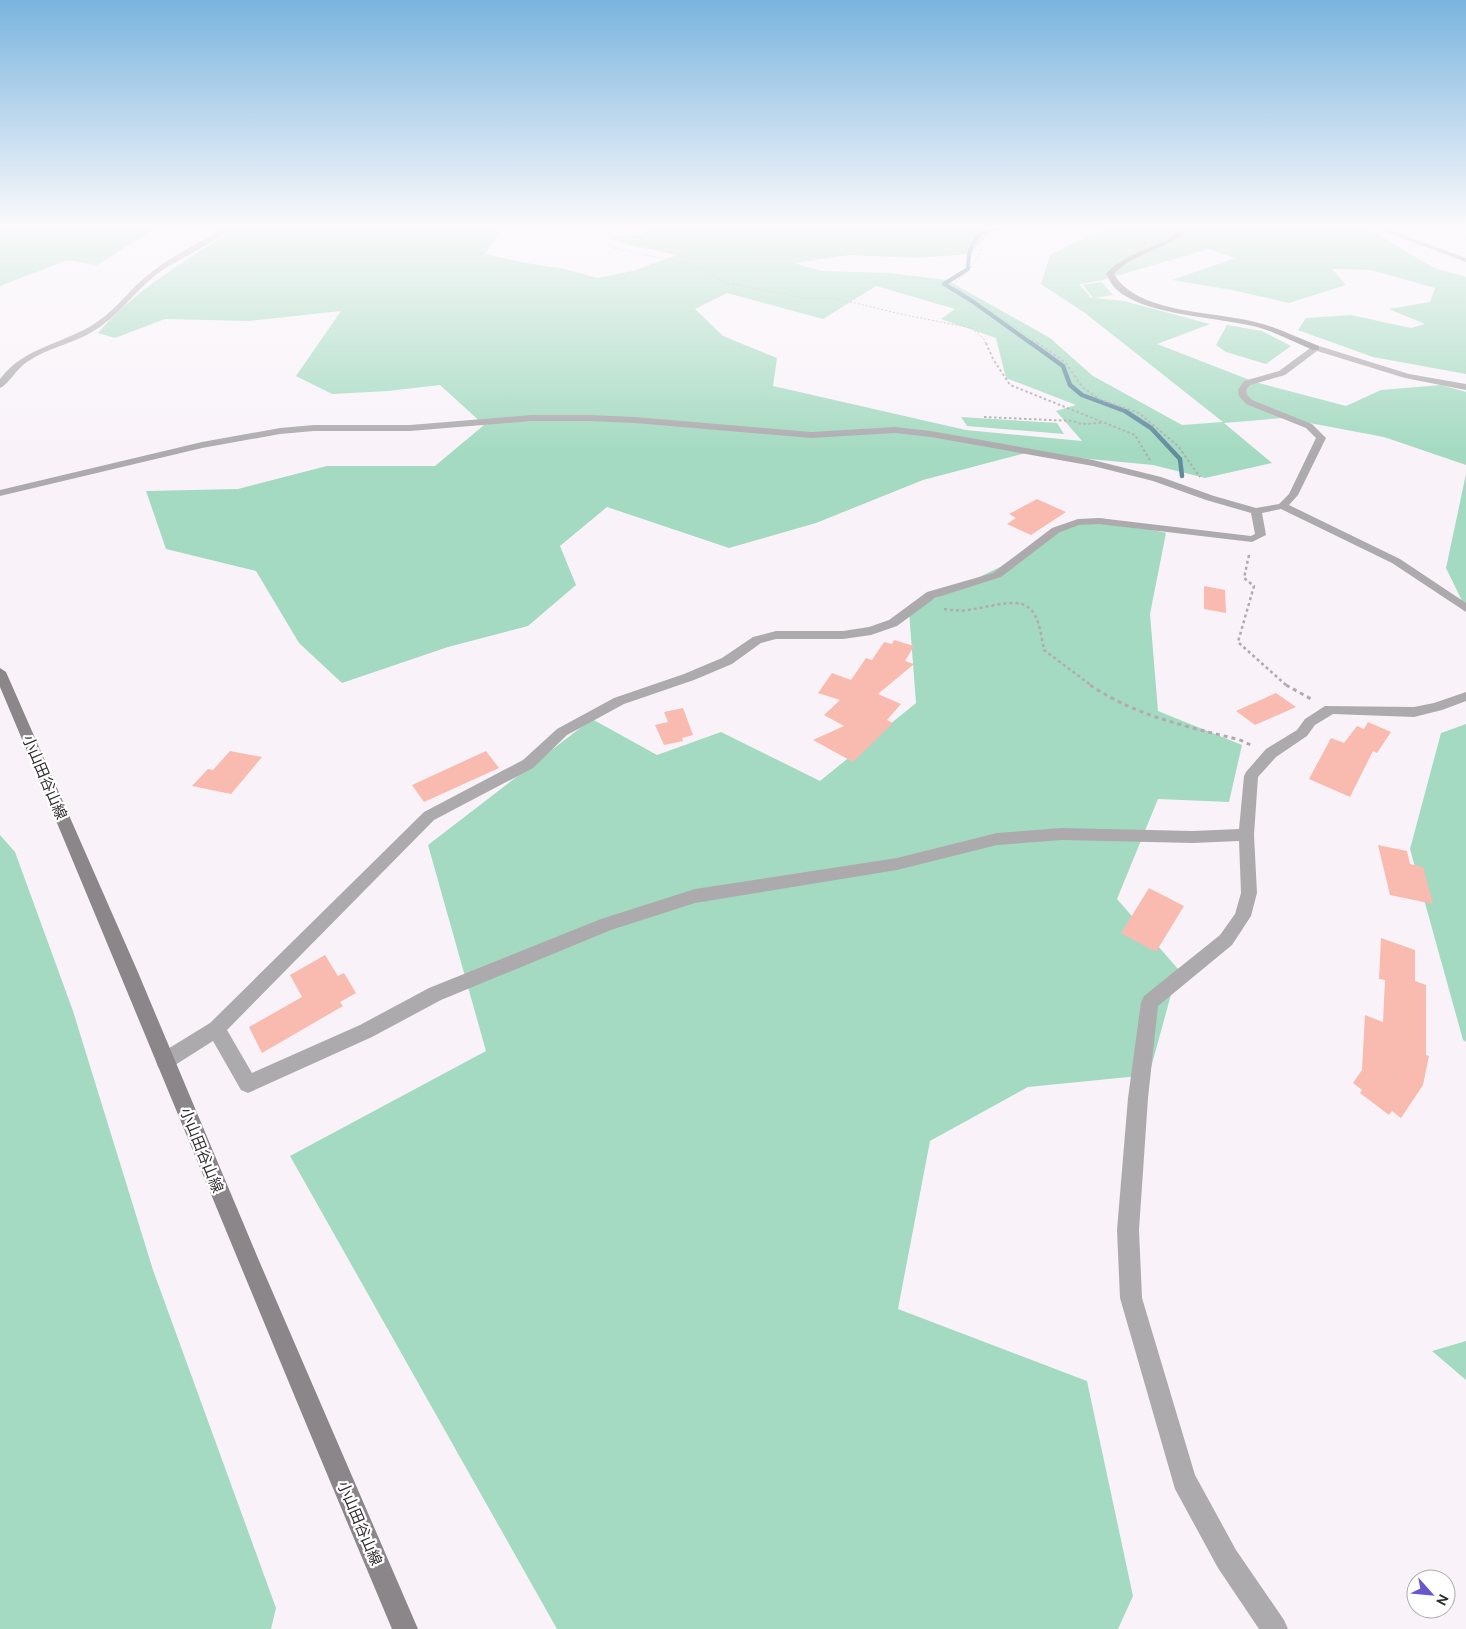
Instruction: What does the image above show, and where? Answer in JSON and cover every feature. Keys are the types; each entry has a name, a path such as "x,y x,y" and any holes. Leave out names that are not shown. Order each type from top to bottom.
{"main road":[{"path":"1147,301 1181,312 1251,324 1316,348"},
{"name":"小山田谷山線","path":"0,672 128,970 249,1264 406,1629"}],"street":[{"path":"0,385 17,362 89,330 102,322 125,301"},
{"path":"0,493 202,444 280,431 314,428 410,428 531,418 635,420 811,436 895,430 931,434 1093,463 1157,479 1256,512 1282,506 1293,495 1321,438 1309,426 1249,402 1243,396 1242,390 1247,383 1282,373 1316,348 1408,376 1466,387"},
{"path":"1282,506 1396,562 1466,608"},
{"path":"165,1061 216,1029 429,816 528,764 562,732 619,701 689,677 727,661 757,640 776,635 843,635 872,631 893,623 931,595 997,575 1056,530 1078,522 1099,521 1252,539 1261,535 1256,512"},
{"path":"1275,1629 1227,1558 1184,1480 1131,1298 1128,1230 1138,1098 1150,1002 1226,940 1243,916 1249,893 1246,834 1251,776 1271,753 1302,733 1310,722 1330,709 1414,712 1437,707 1466,696"},
{"path":"216,1029 248,1084 366,1031 435,994 607,924 695,896 898,864 998,839 1062,834 1193,837 1246,834"}],"path":[{"path":"848,301 904,316 972,328 984,340 1010,385 1135,435 1148,454 1157,479"},
{"path":"976,301 1066,362 1082,387 1100,399 1139,413 1178,446 1198,473 1210,498"},
{"path":"984,417 1081,424 1106,423"},
{"path":"1252,539 1244,578 1254,586 1238,642 1287,686 1330,709"},
{"path":"914,608 967,610 1010,602 1022,602 1030,607 1041,628 1044,650 1062,665 1114,700 1151,717 1240,740 1271,753"}],"green space":[{"path":"711,301 695,309 723,336 777,358 773,386 966,430 1082,441 1056,411 1076,405 1006,378 996,338 941,319 955,309 928,301 984,301 1050,338 1093,376 1182,425 1223,422 1085,313 1067,301 1124,301 1210,324 1157,344 1255,382 1346,406 1381,390 1441,385 1466,392 1466,465 1384,437 1283,418 1224,423 1272,463 1205,478 1153,465 1026,453 923,480 816,523 729,548 607,507 560,546 576,585 528,626 448,647 342,683 299,643 256,571 166,549 146,491 238,489 327,466 435,466 484,425 440,385 388,391 332,394 296,376 341,311 250,321 165,319 115,338 98,333 129,302"},
{"path":"757,301 852,301 823,319"},
{"path":"1466,301 1466,374 1373,357 1298,330 1306,318 1351,315 1411,328 1425,324 1389,309 1430,302"},
{"path":"1227,325 1262,331 1291,346 1266,364 1226,352 1216,345"},
{"path":"961,417 1057,423 1064,434 967,426"},
{"path":"1466,474 1466,609 1446,568"},
{"path":"1101,518 1166,533 1150,614 1158,711 1242,745 1229,802 1158,799 1117,899 1178,969 1149,1075 1028,1087 930,1141 898,1309 1087,1381 1133,1596 1118,1629 557,1629 290,1156 486,1051 428,845 592,719 657,755 721,732 820,781 916,703 909,611 1000,567 1054,528"},
{"path":"1466,724 1466,1042 1463,1040 1410,849 1441,733"},
{"path":"0,835 15,852 73,1011 153,1270 276,1608 271,1629 0,1629"},
{"path":"1466,1341 1466,1380 1432,1351"}],"building":[{"path":"1037,499 1066,512 1031,535 1007,524 1016,518 1009,514"},
{"path":"1204,586 1225,590 1226,613 1204,609"},
{"path":"894,640 914,646 905,661 914,664 878,694 901,704 887,720 893,723 853,762 813,740 844,726 824,715 840,700 818,693 832,673 851,680 866,658 872,660 884,642 892,644"},
{"path":"1276,693 1296,707 1255,725 1236,711"},
{"path":"683,708 693,735 682,738 683,741 664,745 655,725 668,722 664,712"},
{"path":"1368,722 1391,732 1377,753 1373,751 1350,797 1309,779 1331,738 1344,743 1357,726 1364,729"},
{"path":"230,751 262,757 231,794 192,786 208,769 213,770"},
{"path":"486,751 499,768 424,802 412,785"},
{"path":"1378,845 1407,851 1410,864 1423,867 1433,904 1390,895"},
{"path":"1149,888 1184,906 1156,952 1121,933"},
{"path":"1381,938 1415,950 1415,981 1426,985 1426,1055 1429,1056 1423,1085 1401,1118 1392,1111 1389,1115 1360,1093 1362,1090 1353,1083 1362,1070 1365,1015 1383,1022 1385,980 1379,979"},
{"path":"325,955 338,976 344,973 356,993 340,1002 343,1006 262,1053 249,1027 302,997 290,975"}],"waterway":[{"path":"972,301 1032,344"},
{"path":"1031,343 1063,366 1070,385 1082,395 1125,411 1151,428 1180,459 1182,476"}]}
